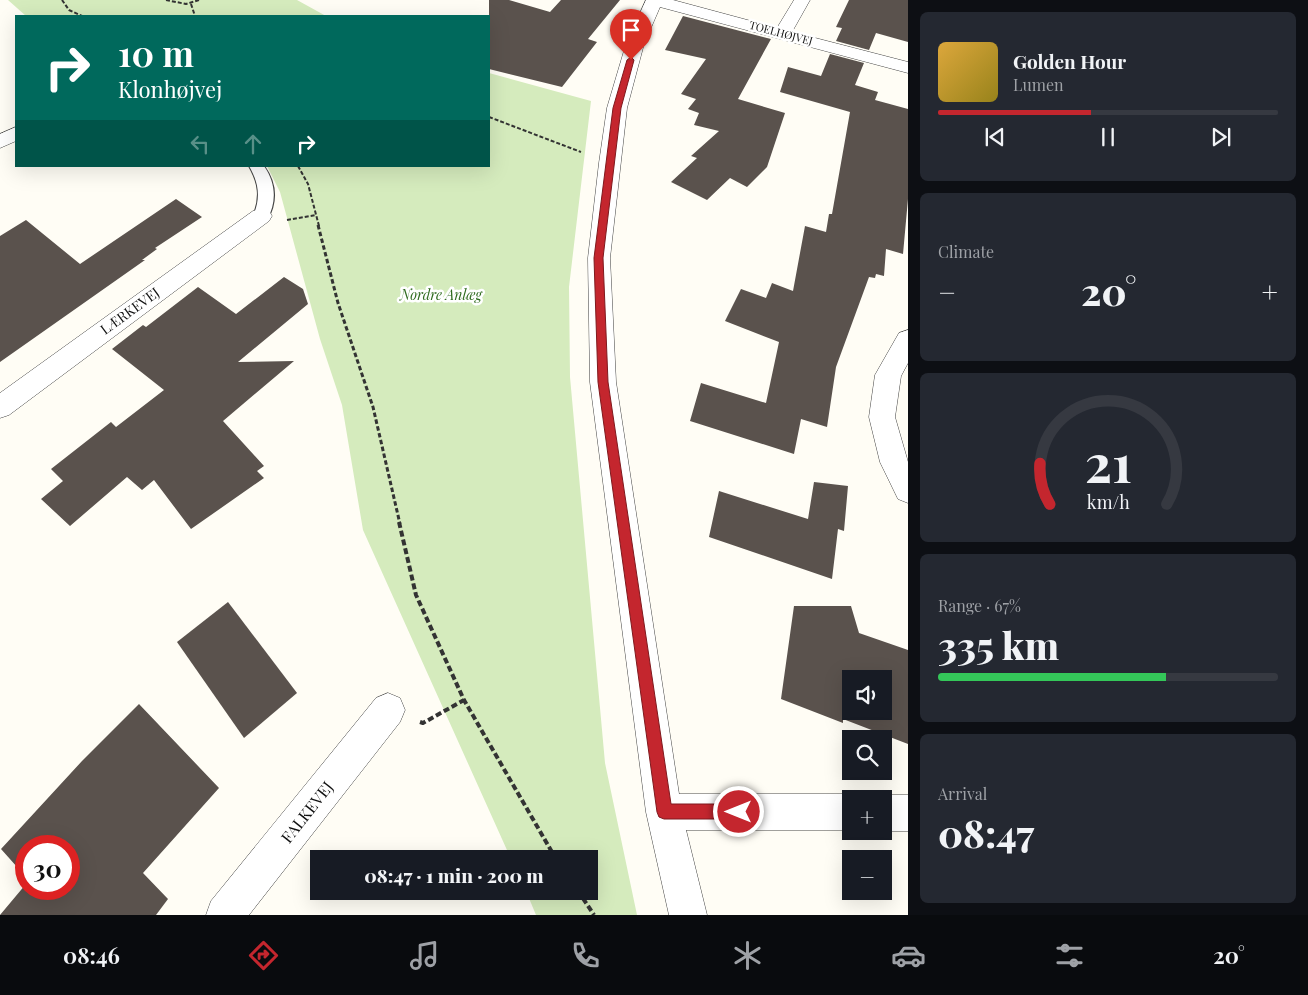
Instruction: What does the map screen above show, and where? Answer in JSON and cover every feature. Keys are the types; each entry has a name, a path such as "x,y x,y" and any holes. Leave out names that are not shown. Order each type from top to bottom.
{"street":[{"path":"654,0 635,44 617,108 609,163 599,258 603,382 664,812 688,915"},
{"name":"TOELHØJVEJ","path":"654,0 908,68"},
{"path":"782,33 802,0"},
{"path":"0,142 15,134"},
{"name":"LÆRKEVEJ","path":"0,407 261,216"},
{"path":"908,340 888,375 882,417 894,462 908,490"},
{"name":"FALKEVEJ","path":"225,915 388,710"},
{"path":"664,812 842,812"},
{"path":"892,813 908,813"}],"lane":[{"path":"257,167 263,174 268,204 261,216"}],"path":[{"path":"62,0 68,10 80,15"},
{"path":"166,0 178,4 191,4 199,0"},
{"path":"191,4 195,15"},
{"path":"490,117 609,163"},
{"path":"299,167 308,184 338,303 372,407 416,595 464,700 550,850"},
{"path":"388,710 423,723 464,700"},
{"path":"584,900 594,915"}],"green space":[{"path":"8,0 297,0 324,15 25,15"},
{"name":"Nordre Anlæg","path":"490,73 591,101 569,287 570,377 605,763 637,915 536,915 530,900 598,900 598,850 507,850 363,530 342,405 320,339 280,192 268,167 490,167"}],"building":[{"path":"489,0 509,0 550,12 561,0 620,0 588,39 597,42 562,87 490,69"},
{"path":"849,0 908,0 908,42 876,33 869,50 836,41 842,28 836,27"},
{"path":"683,16 771,39 738,99 785,113 767,167 747,187 730,178 707,200 671,182 697,158 691,156 719,131 694,125 699,113 688,109 696,99 681,94 706,59 665,50"},
{"path":"830,54 864,63 855,85 878,92 875,100 908,109 908,199 903,254 886,249 884,276 876,274 875,278 869,277 836,367 827,427 801,419 794,454 690,421 701,383 766,403 779,342 725,321 741,289 766,298 772,283 793,291 805,226 826,232 829,214 832,214 850,112 780,92 788,67 821,76"},
{"path":"176,199 202,217 155,248 157,249 142,260 145,260 0,362 0,236 26,220 80,264"},
{"path":"284,277 303,289 308,304 238,362 294,361 223,421 264,466 257,471 264,478 191,529 154,480 142,490 127,477 70,526 41,499 63,481 51,469 111,422 116,427 164,390 112,349 143,325 146,327 198,287 236,314"},
{"path":"814,482 848,486 844,531 838,529 832,579 709,537 719,491 808,519"},
{"path":"228,602 297,693 244,738 177,642"},
{"path":"794,606 851,606 859,633 908,650 908,744 892,738 892,730 872,730 846,720 892,720 892,670 842,670 843,723 781,699"},
{"path":"139,704 219,788 143,873 168,899 156,915 0,915 15,897 15,900 80,900 80,835 15,835 15,865 1,849 82,761"}],"route":[{"path":"631,60 617,108 599,258 603,382 664,812 739,812"}]}
